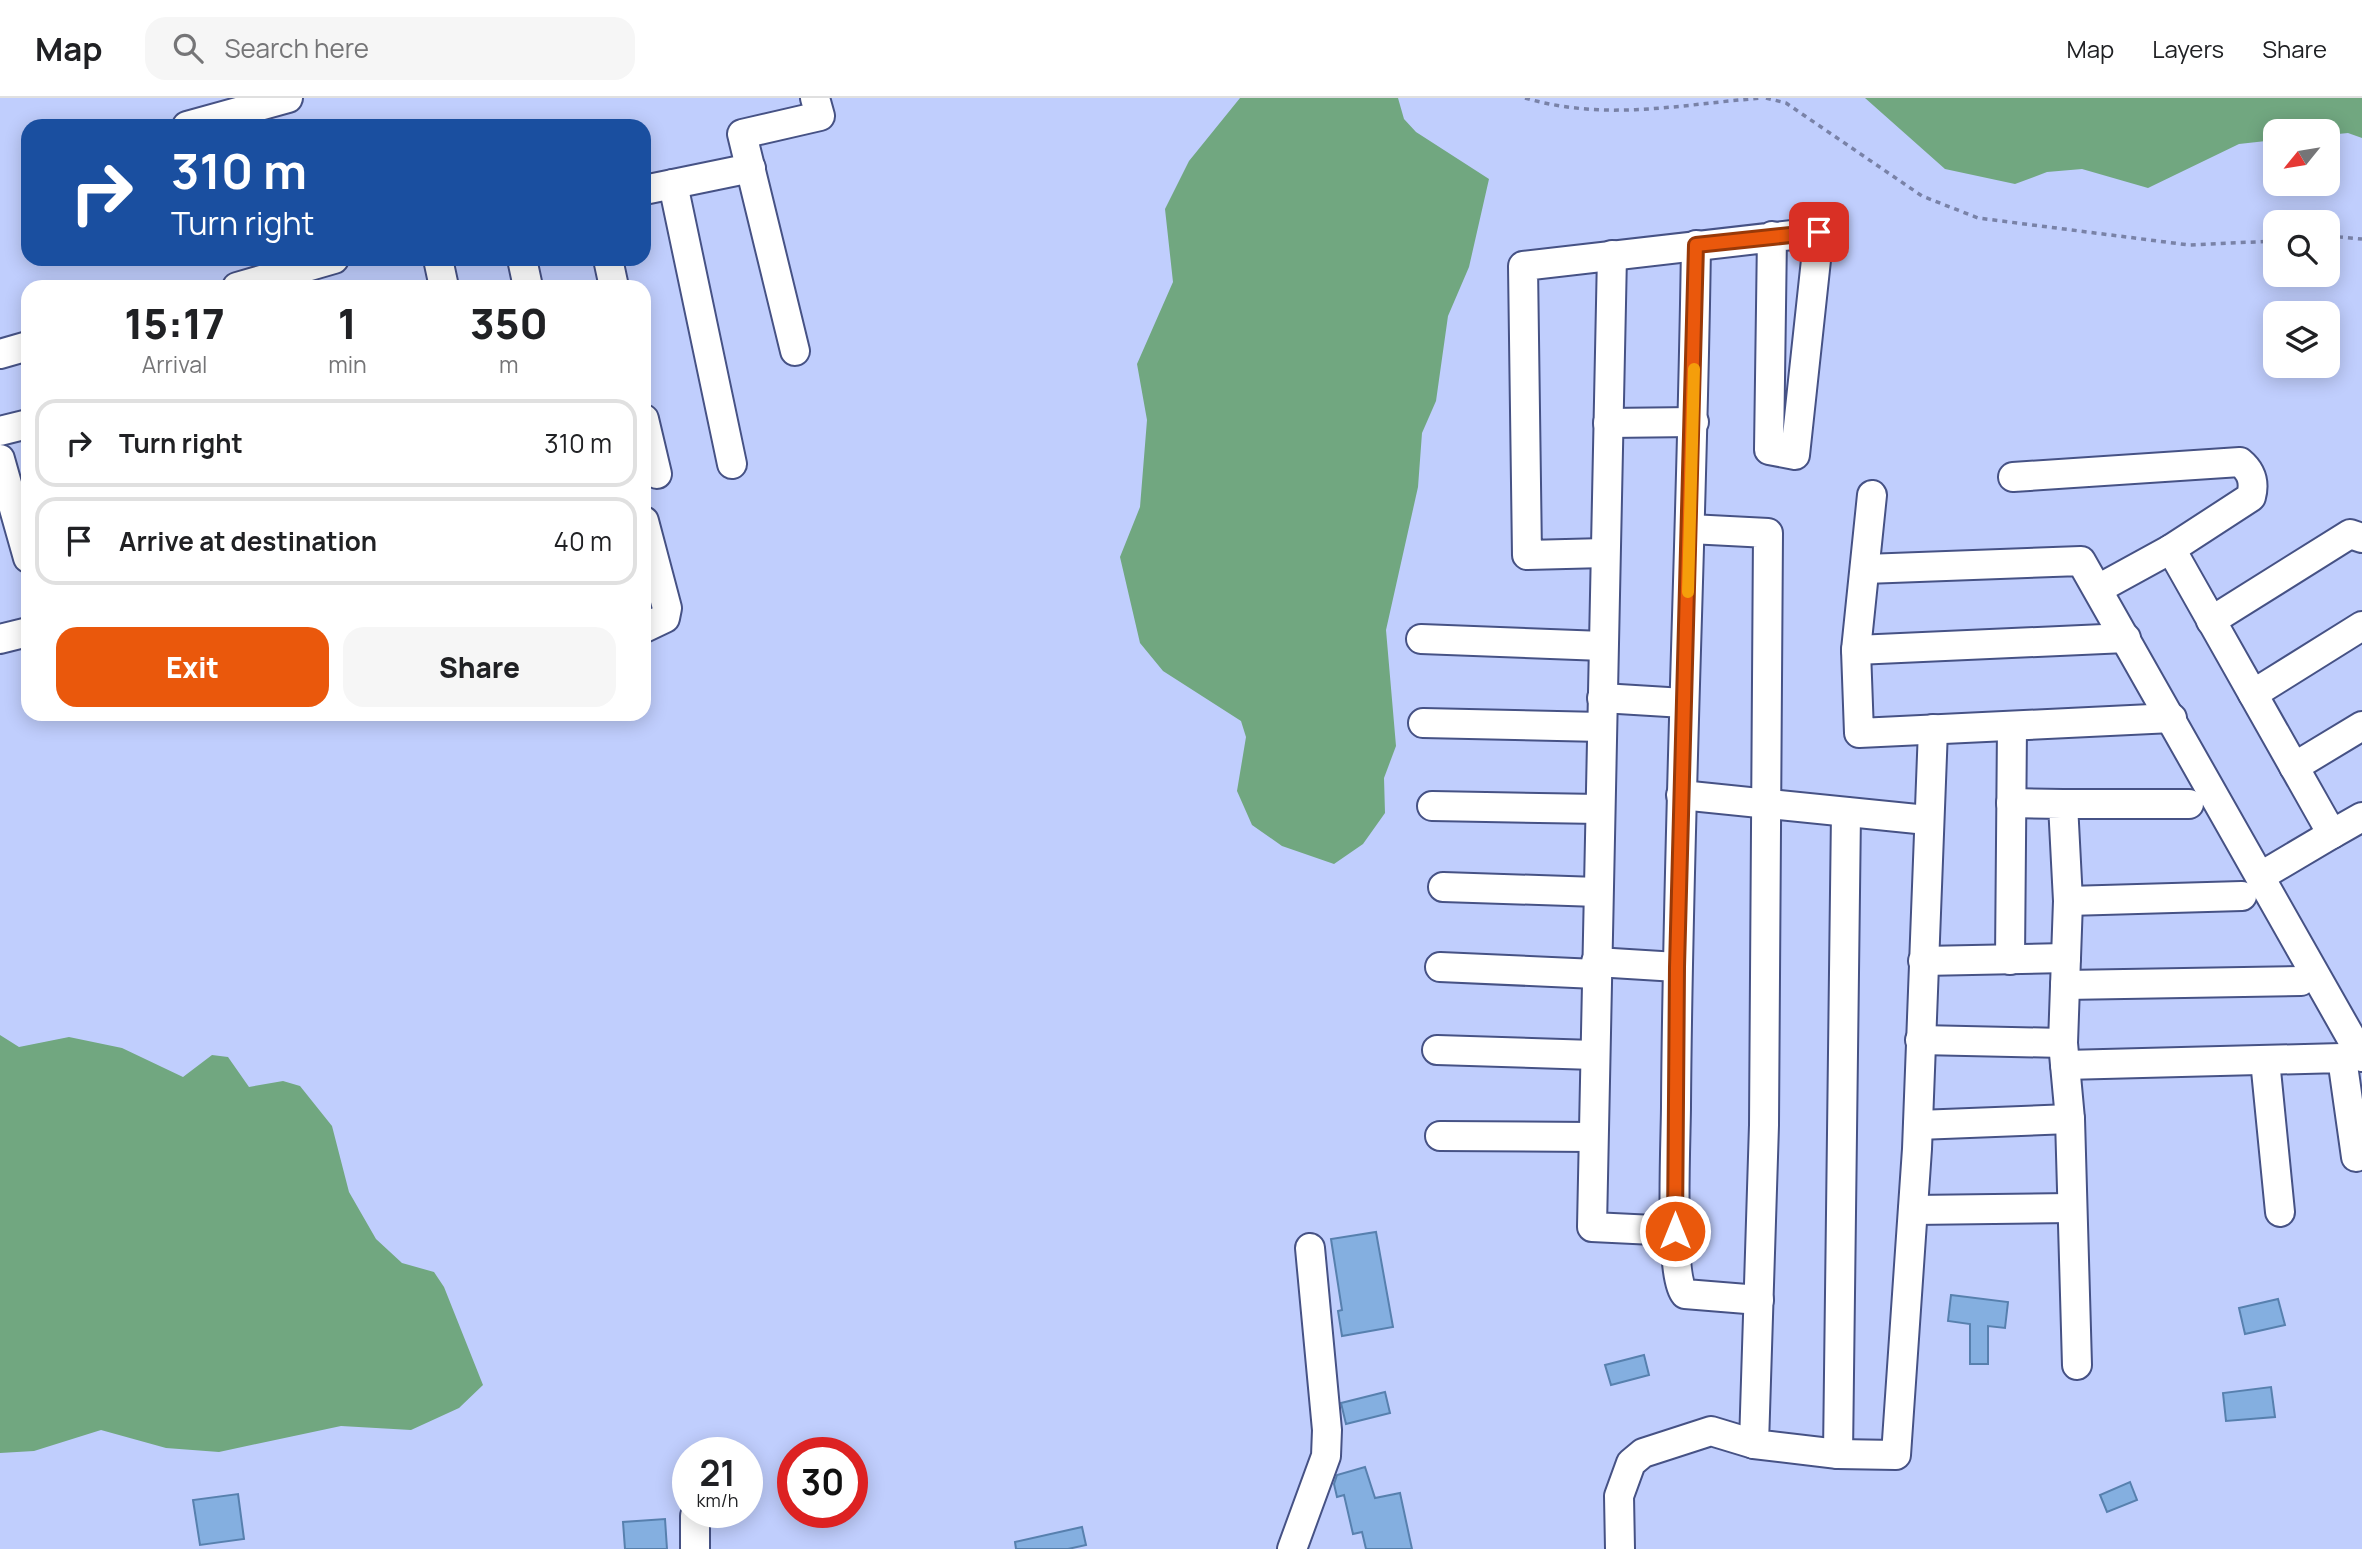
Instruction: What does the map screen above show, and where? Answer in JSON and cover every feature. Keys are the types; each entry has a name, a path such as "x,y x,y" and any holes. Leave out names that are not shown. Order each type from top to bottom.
{"street":[{"path":"795,351 742,134 820,116 815,98"},
{"path":"218,119 272,107"},
{"path":"651,189 751,168"},
{"path":"673,184 732,464"},
{"path":"1605,552 1527,555 1523,266 1772,236 1819,232 1795,454 1769,450 1772,236"},
{"path":"1696,245 1677,967 1675,1231 1680,1283 1685,1294 1759,1300"},
{"path":"1612,255 1592,1227 1675,1231"},
{"path":"267,280 318,268"},
{"path":"0,354 21,348"},
{"path":"1608,423 1693,422"},
{"path":"0,432 21,426"},
{"path":"651,451 656,474"},
{"path":"0,459 20,544"},
{"path":"2014,477 2240,462 2249,470 2254,487 2251,497 2164,553 2098,589"},
{"path":"1872,495 1856,650 1859,733 2172,718"},
{"path":"1690,529 1768,533 1764,1125 1754,1444"},
{"path":"2211,621 2350,534 2362,538"},
{"path":"651,547 667,608 665,618 651,625"},
{"path":"1865,569 2081,561 2164,553"},
{"path":"2164,553 2211,621 2332,834"},
{"path":"2081,561 2172,718 2251,886 2362,1057"},
{"path":"2253,694 2362,626"},
{"path":"0,639 21,634"},
{"path":"1856,650 2126,638"},
{"path":"1421,639 1603,646"},
{"path":"1602,698 1684,703"},
{"path":"1423,723 1602,727"},
{"path":"2010,960 2012,726"},
{"path":"2294,767 2362,726"},
{"path":"1612,1547 1619,1496 1631,1463 1643,1453 1711,1431 1754,1444 1838,1454 1896,1455 1918,1125 1927,820 1933,729"},
{"path":"1681,795 1927,820"},
{"path":"2011,803 2189,804"},
{"path":"2063,804 2068,901 2064,1054 2070,1119 2077,1365"},
{"path":"1432,806 1600,809"},
{"path":"1838,1454 1846,812"},
{"path":"2068,901 2251,886 2362,817"},
{"path":"1443,887 1598,892"},
{"path":"1923,961 2010,960 2066,972 2301,981"},
{"path":"1440,967 1677,967"},
{"path":"1920,1040 2064,1054 2265,1060 2343,1058 2356,1157"},
{"path":"1437,1050 1594,1055"},
{"path":"2265,1060 2280,1212"},
{"path":"1918,1125 2070,1119"},
{"path":"1440,1136 1592,1137"},
{"path":"1913,1210 2071,1208"},
{"path":"1292,1549 1326,1455 1327,1430 1310,1248"},
{"path":"695,1528 695,1549"}],"path":[{"path":"1525,98 1556,107 1594,112 1765,98 1786,103 1922,196 1978,218 2189,245 2263,242"},
{"path":"2340,237 2362,239"}],"shaded area":[{"path":"1240,98 1398,98 1404,119 1416,132 1489,179 1469,267 1448,316 1436,401 1422,433 1418,487 1386,630 1396,746 1384,778 1385,813 1363,844 1334,864 1282,846 1252,825 1237,791 1246,737 1241,721 1163,671 1140,643 1120,557 1140,507 1147,420 1137,364 1173,282 1165,209 1189,161"},
{"path":"1865,98 2362,98 2362,138 2348,133 2340,134 2340,119 2263,119 2263,141 2239,144 2148,188 2082,169 2047,172 2015,184 1945,169"},
{"path":"0,1035 19,1047 69,1037 122,1048 183,1077 212,1055 228,1057 249,1087 283,1081 300,1086 332,1126 349,1192 376,1239 402,1263 434,1272 444,1287 483,1385 459,1408 411,1430 341,1426 219,1452 166,1448 101,1430 34,1451 0,1453"}],"building":[{"path":"1376,1232 1393,1327 1342,1336 1338,1311 1342,1310 1331,1239"},
{"path":"1951,1295 2008,1302 2005,1328 1988,1326 1988,1364 1970,1364 1970,1324 1948,1321"},
{"path":"2278,1299 2285,1325 2245,1334 2239,1308"},
{"path":"1644,1355 1649,1375 1611,1385 1605,1365"},
{"path":"2271,1387 2275,1417 2226,1421 2223,1393"},
{"path":"1385,1392 1390,1413 1346,1424 1341,1403"},
{"path":"1365,1467 1375,1498 1400,1493 1412,1549 1366,1549 1362,1532 1353,1534 1344,1495 1337,1497 1334,1484 1337,1475"},
{"path":"2130,1482 2137,1500 2107,1512 2100,1495"},
{"path":"238,1494 244,1539 200,1545 193,1500"},
{"path":"665,1519 667,1549 625,1549 623,1522"},
{"path":"1082,1527 1086,1545 1068,1549 1016,1549 1015,1542"}],"slow traffic":[{"path":"1688,592 1694,369"}],"route":[{"path":"1675,1231 1677,967 1696,245 1819,232"}]}
